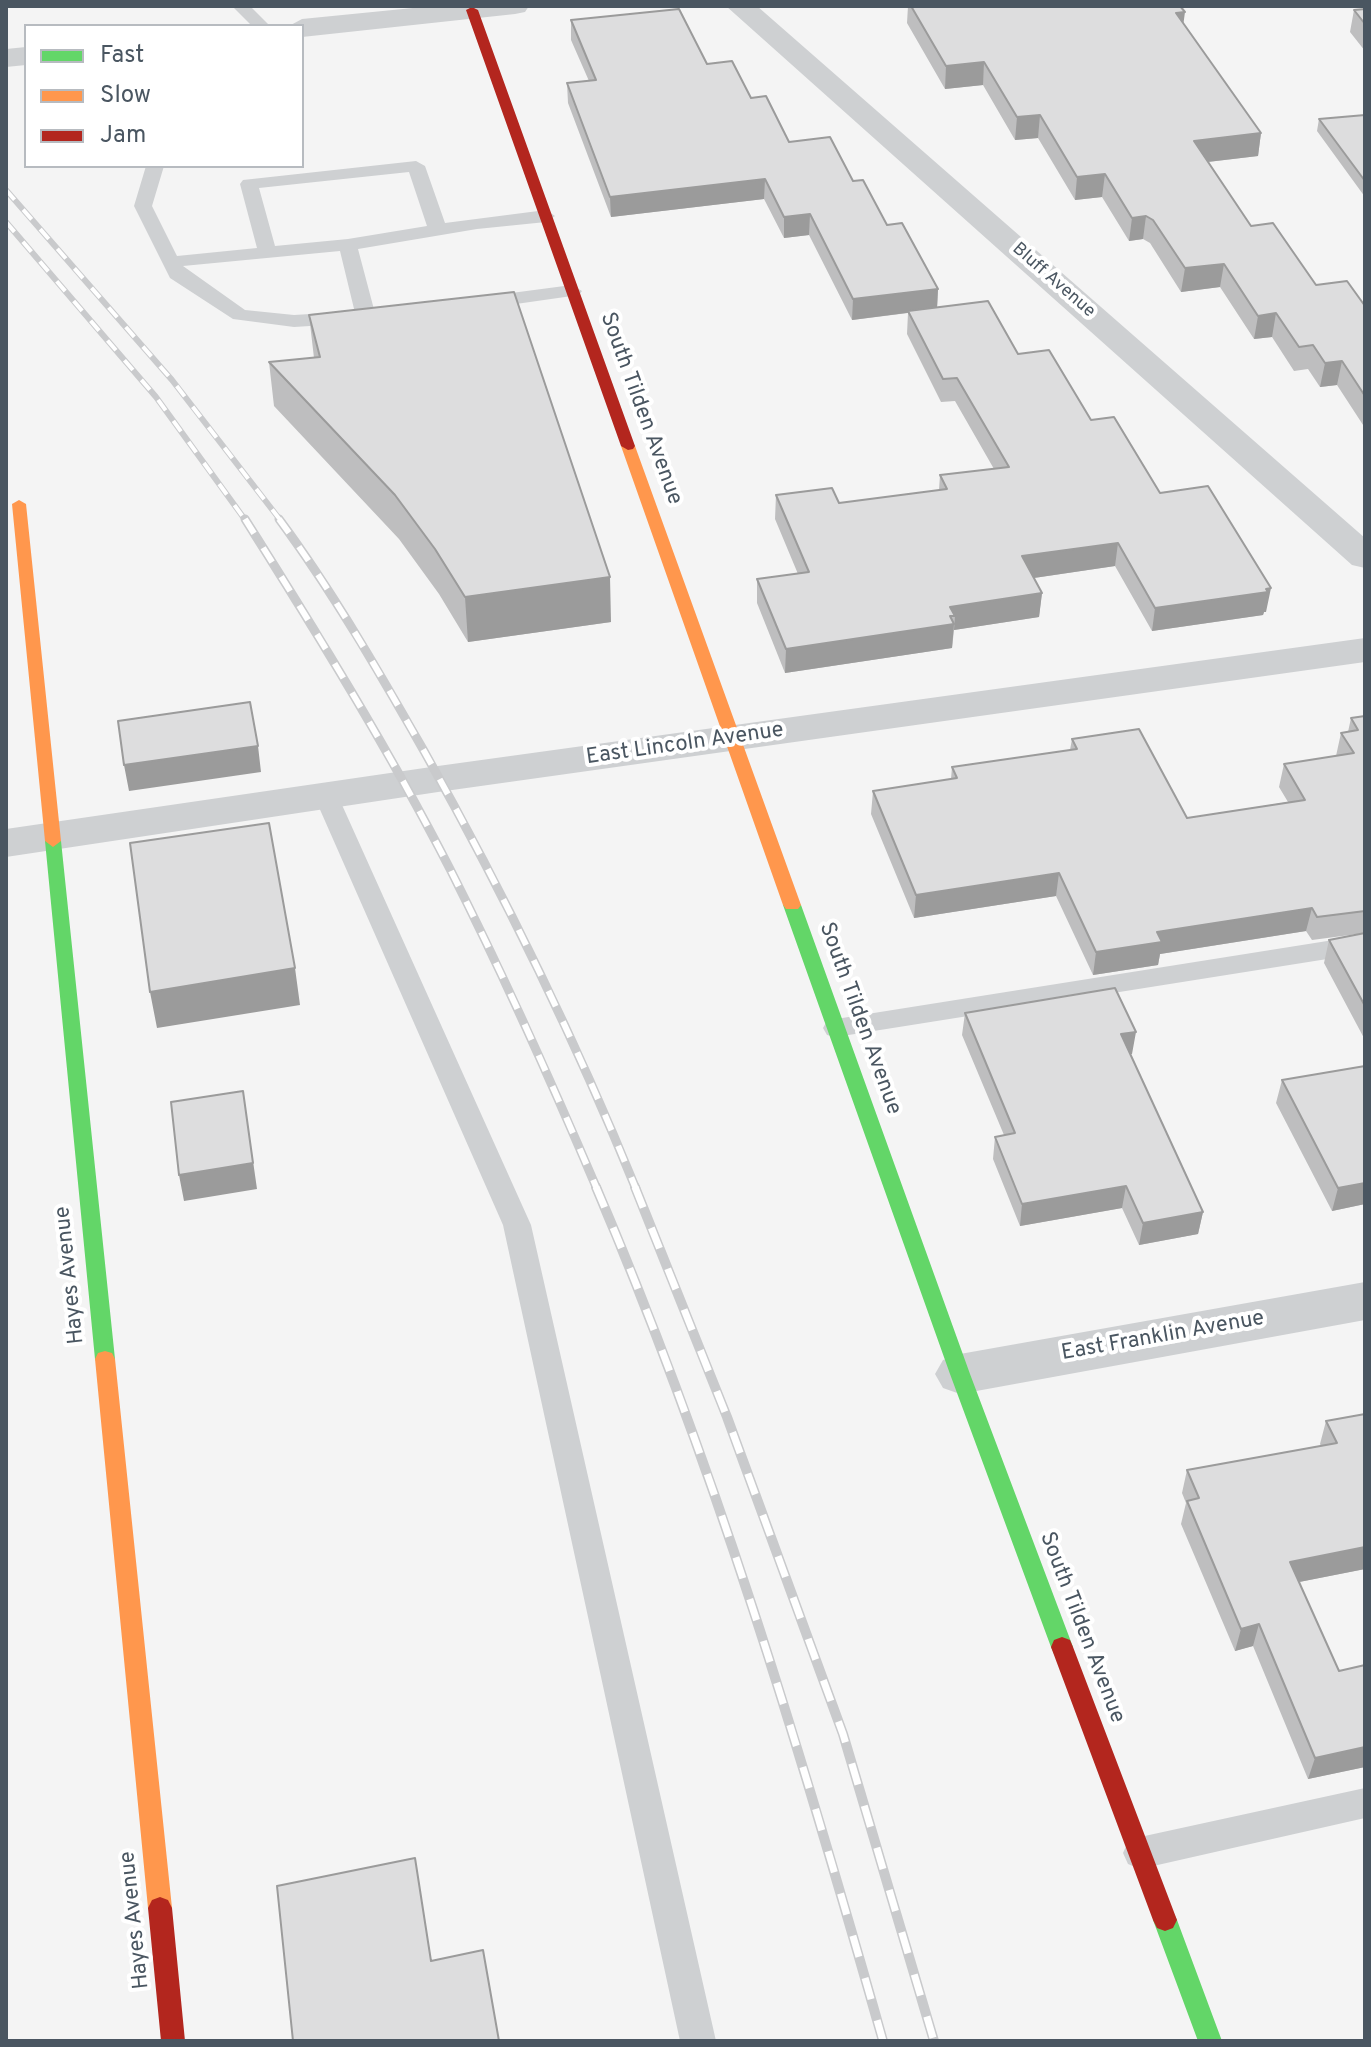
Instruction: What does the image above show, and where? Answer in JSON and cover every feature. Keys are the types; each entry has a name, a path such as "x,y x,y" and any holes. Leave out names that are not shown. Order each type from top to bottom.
{"street":[{"path":"304,28 515,6"},
{"name":"Bluff Avenue","path":"740,6 1365,557"},
{"name":"South Tilden Avenue","path":"472,10 960,1374 1210,2041"},
{"name":"Hayes Avenue","path":"19,504 173,2041"},
{"name":"East Lincoln Avenue","path":"6,843 1365,650"},
{"name":"East Franklin Avenue","path":"960,1374 1365,1301"}],"lane":[{"path":"240,6 260,24"},
{"path":"267,251 249,184 416,166 438,230"},
{"path":"154,168 143,206 170,262 177,274 240,315 294,321 374,316 348,245"},
{"path":"170,262 348,245 546,216"},
{"path":"457,306 572,291"},
{"path":"326,796 517,1225 698,2041"},
{"path":"836,1028 1365,944"},
{"path":"1140,1853 1365,1803"}],"building":[{"path":"911,6 1180,6 1185,12 1176,13 1261,133 1194,141 1251,226 1273,223 1316,285 1347,281 1365,306 1365,396 1342,361 1325,363 1313,345 1299,347 1276,313 1258,316 1224,264 1185,268 1153,220 1146,216 1132,218 1105,174 1077,177 1040,115 1017,117 984,62 946,66"},
{"path":"679,9 707,64 732,61 751,98 766,96 789,142 830,137 853,181 863,180 887,225 902,223 938,289 853,299 810,214 784,217 765,179 610,197 567,83 596,80 571,20"},
{"path":"1365,9 1365,24 1354,10"},
{"path":"1365,115 1365,181 1319,119"},
{"path":"514,292 610,577 465,597 435,549 395,495 269,362 320,357 309,315"},
{"path":"988,301 1018,354 1049,350 1091,420 1114,417 1160,493 1208,486 1271,588 1266,589 1268,592 1155,608 1118,543 1022,556 1042,593 950,607 955,616 950,616 954,624 786,649 757,579 809,572 776,495 832,488 839,503 947,489 940,475 1009,467 957,378 943,379 908,311"},
{"path":"250,702 258,746 124,765 118,721"},
{"path":"1365,716 1365,911 1317,917 1312,908 1157,932 1162,942 1096,952 1059,873 916,895 873,791 957,778 952,767 1077,749 1072,739 1139,729 1187,818 1305,800 1284,764 1354,753 1341,733 1358,730 1351,718"},
{"path":"269,823 295,968 150,992 130,843"},
{"path":"1365,933 1365,1006 1329,940"},
{"path":"1115,988 1136,1032 1121,1034 1203,1212 1143,1223 1126,1186 1022,1204 995,1137 1015,1133 965,1013"},
{"path":"1365,1066 1365,1183 1338,1188 1282,1080"},
{"path":"243,1091 253,1163 179,1175 171,1102"},
{"path":"1365,1414 1365,1547 1290,1562 1339,1671 1365,1665 1365,1747 1315,1758 1259,1624 1241,1629 1187,1501 1199,1498 1187,1470 1337,1443 1326,1421"},
{"path":"415,1858 431,1961 483,1950 499,2041 293,2041 277,1886"}],"railway":[{"path":"6,190 172,380 281,521"},
{"path":"6,222 156,397 246,521"},
{"path":"245,519 351,691 426,824 508,988 597,1189"},
{"path":"279,519 355,633 453,804 563,1022 636,1189"},
{"path":"596,1187 679,1396 753,1609 883,2041"},
{"path":"635,1187 727,1417 843,1734 934,2041"}],"traffic: fast":[{"path":"53,841 105,1359"},
{"path":"792,905 960,1374 1062,1647"},
{"path":"1165,1920 1210,2041"}],"traffic: slow":[{"path":"628,446 792,905"},
{"path":"19,504 53,841"},
{"path":"105,1359 160,1908"}],"traffic: jam":[{"path":"472,10 628,446"},
{"path":"1062,1647 1165,1920"},
{"path":"160,1908 173,2041"}]}
